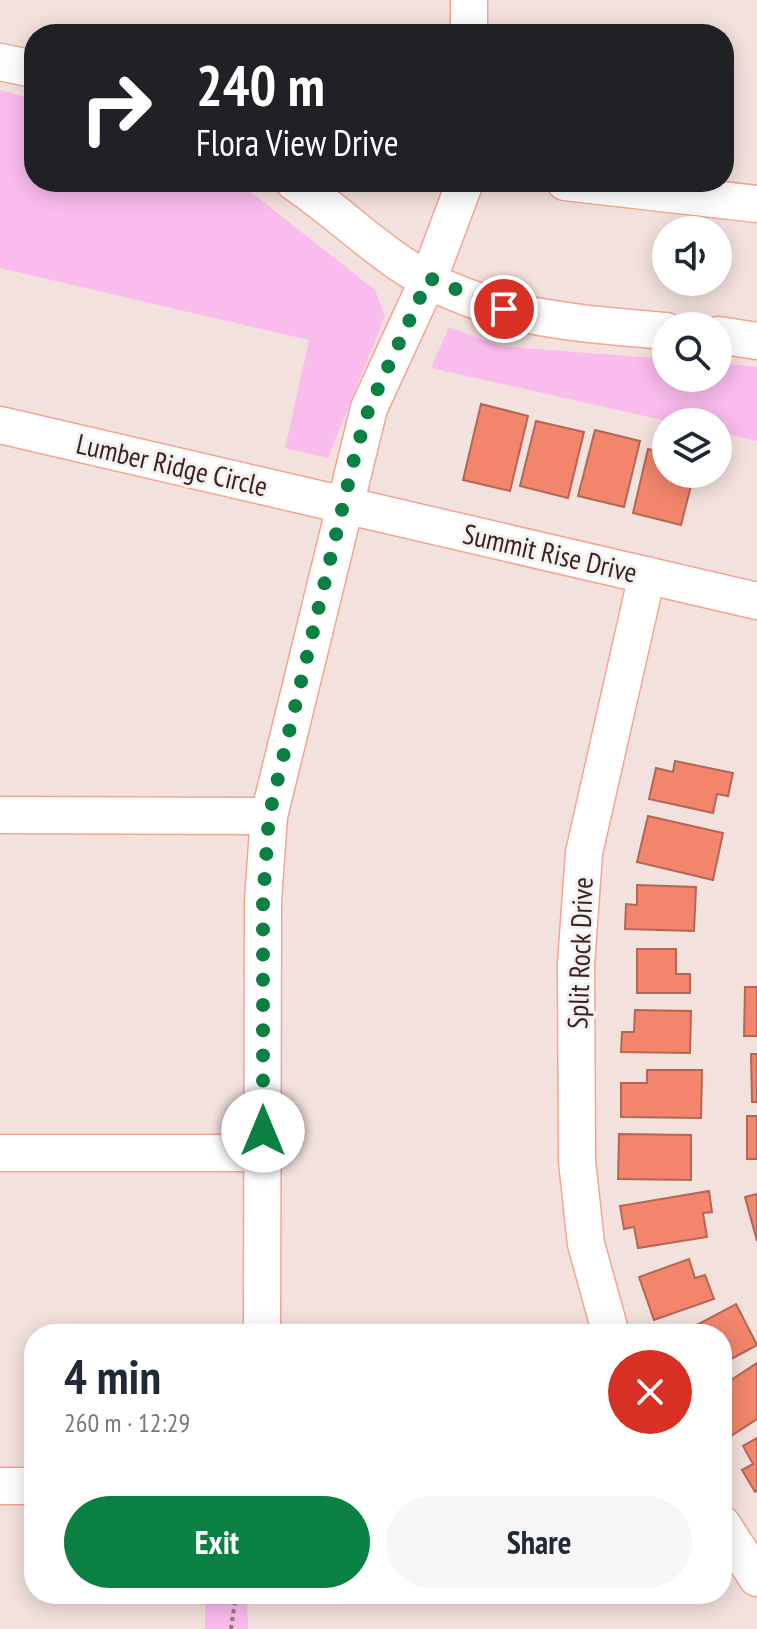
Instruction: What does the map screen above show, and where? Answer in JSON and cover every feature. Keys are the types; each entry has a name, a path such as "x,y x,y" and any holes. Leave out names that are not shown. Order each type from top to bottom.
{"street":[{"path":"469,0 469,24"},
{"path":"0,62 24,67"},
{"path":"307,192 402,264 476,300 531,318 652,330"},
{"path":"262,1324 263,901 269,816 369,408 429,278 461,192"},
{"path":"652,192 757,204"},
{"path":"732,337 757,341"},
{"name":"Lumber Ridge Circle","path":"0,425 344,506"},
{"name":"Summit Rise Drive","path":"344,506 757,601"},
{"name":"Split Rock Drive","path":"608,1324 586,1244 577,1161 576,964 584,853 647,575"},
{"path":"0,815 269,816"},
{"path":"0,1153 263,1153"},
{"path":"0,1486 24,1486"},
{"path":"732,1539 757,1578"}],"path":[{"path":"231,1629 235,1604"}],"shaded area":[{"path":"0,90 24,96 24,192 251,192 375,290 385,316 328,458 285,448 309,340 0,268"},
{"path":"449,327 500,346 652,358 652,392 732,392 732,364 757,367 757,441 732,435 732,408 652,408 652,418 431,368"},
{"path":"205,1604 247,1604 248,1629 205,1629"}],"building":[{"path":"481,404 528,416 510,491 463,480"},
{"path":"536,421 584,432 568,498 520,486"},
{"path":"595,430 640,441 624,507 578,496"},
{"path":"648,449 652,450 652,488 690,488 681,525 633,513"},
{"path":"675,761 733,773 728,796 717,794 713,813 649,799 656,768 673,772"},
{"path":"648,816 723,833 713,880 637,862"},
{"path":"637,885 696,887 694,931 625,929 626,904 637,905"},
{"path":"637,949 676,949 676,974 690,974 690,993 637,993"},
{"path":"745,987 757,987 757,1036 744,1036"},
{"path":"635,1010 691,1011 690,1053 621,1052 622,1032 634,1032"},
{"path":"751,1054 757,1054 757,1102 752,1102"},
{"path":"647,1070 702,1070 701,1118 621,1117 621,1083 647,1083"},
{"path":"747,1116 757,1116 757,1159 747,1159"},
{"path":"619,1134 691,1135 691,1180 618,1179"},
{"path":"709,1191 712,1212 703,1213 707,1237 638,1248 634,1227 624,1229 620,1206"},
{"path":"757,1194 757,1241 745,1197"},
{"path":"689,1259 695,1278 705,1275 714,1299 654,1320 639,1277"},
{"path":"736,1304 757,1345 732,1359 732,1324 699,1324"},
{"path":"757,1363 757,1419 732,1435 732,1379"},
{"path":"757,1438 755,1492 742,1470 753,1464 743,1446"}],"route":[{"path":"263,1131 263,901 269,816 356,451 369,408 429,278 504,309"}]}
